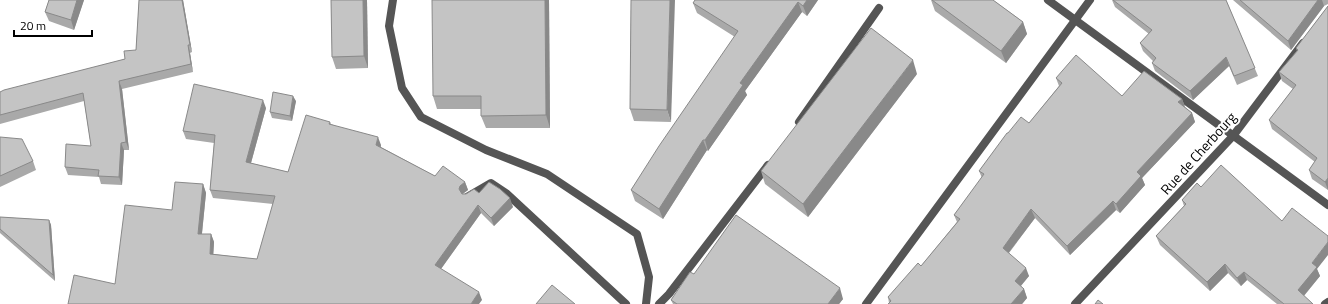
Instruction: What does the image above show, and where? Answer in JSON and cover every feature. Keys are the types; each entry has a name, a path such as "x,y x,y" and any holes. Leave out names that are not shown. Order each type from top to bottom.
{"street":[{"path":"393,0 388,26 402,88 421,117 486,150 547,174 637,234 649,277 646,304"},
{"path":"1048,0 1328,205"},
{"path":"866,304 1090,0"},
{"path":"796,127 879,8"},
{"name":"Rue de Cherbourg","path":"1075,304 1233,136 1309,34"},
{"path":"659,304 774,158"},
{"path":"467,197 491,183 506,193 626,304"}],"building":[{"path":"49,0 77,0 71,20 45,12"},
{"path":"139,0 182,0 190,45 188,45 191,64 119,81 126,142 121,143 119,177 98,176 99,170 65,167 66,144 91,146 83,93 0,115 0,92 125,59 124,51 136,50"},
{"path":"331,0 363,0 364,56 332,57"},
{"path":"432,0 545,0 546,115 481,116 481,96 433,96"},
{"path":"631,0 670,0 667,110 630,109"},
{"path":"695,0 807,0 803,6 798,2 740,83 743,85 705,140 703,140 659,209 631,190 659,146 738,31 693,3"},
{"path":"932,0 993,0 1023,22 1001,51"},
{"path":"1113,0 1226,0 1255,68 1234,76 1226,57 1190,91 1152,63 1156,58 1140,43 1152,30"},
{"path":"1240,0 1318,0 1288,41"},
{"path":"1328,6 1328,178 1325,182 1309,170 1317,158 1269,120 1296,85 1279,72 1298,50 1296,48"},
{"path":"871,28 913,60 803,204 761,171"},
{"path":"1076,55 1122,96 1144,71 1182,99 1178,102 1192,113 1137,172 1141,176 1116,204 1113,201 1067,246 1031,209 1003,248 1026,268 1015,281 1024,289 1011,304 888,304 891,301 888,297 918,263 921,266 960,219 954,215 984,174 979,171 1007,133 1021,117 1029,123 1062,83 1056,78"},
{"path":"194,84 263,100 246,162 288,172 306,115 330,122 329,124 378,137 376,145 435,176 443,166 465,182 459,189 462,194 466,194 474,189 479,193 489,182 500,189 510,198 491,218 478,205 435,265 479,292 471,304 68,304 74,275 115,284 125,205 172,210 175,182 203,184 198,234 211,234 210,254 257,259 275,196 210,190 215,135 183,131"},
{"path":"273,92 293,96 290,116 270,112"},
{"path":"0,137 22,139 33,161 0,176"},
{"path":"1221,165 1282,221 1292,208 1328,236 1328,242 1312,263 1317,267 1298,290 1313,304 1284,304 1244,272 1237,278 1225,264 1207,282 1156,236 1186,204 1182,200 1197,183 1201,187"},
{"path":"736,215 840,288 828,304 677,304 671,300 690,272 694,274"},
{"path":"0,217 49,220 53,275 0,229"},
{"path":"552,285 575,304 536,304"},
{"path":"1098,300 1103,304 1095,304"}]}
